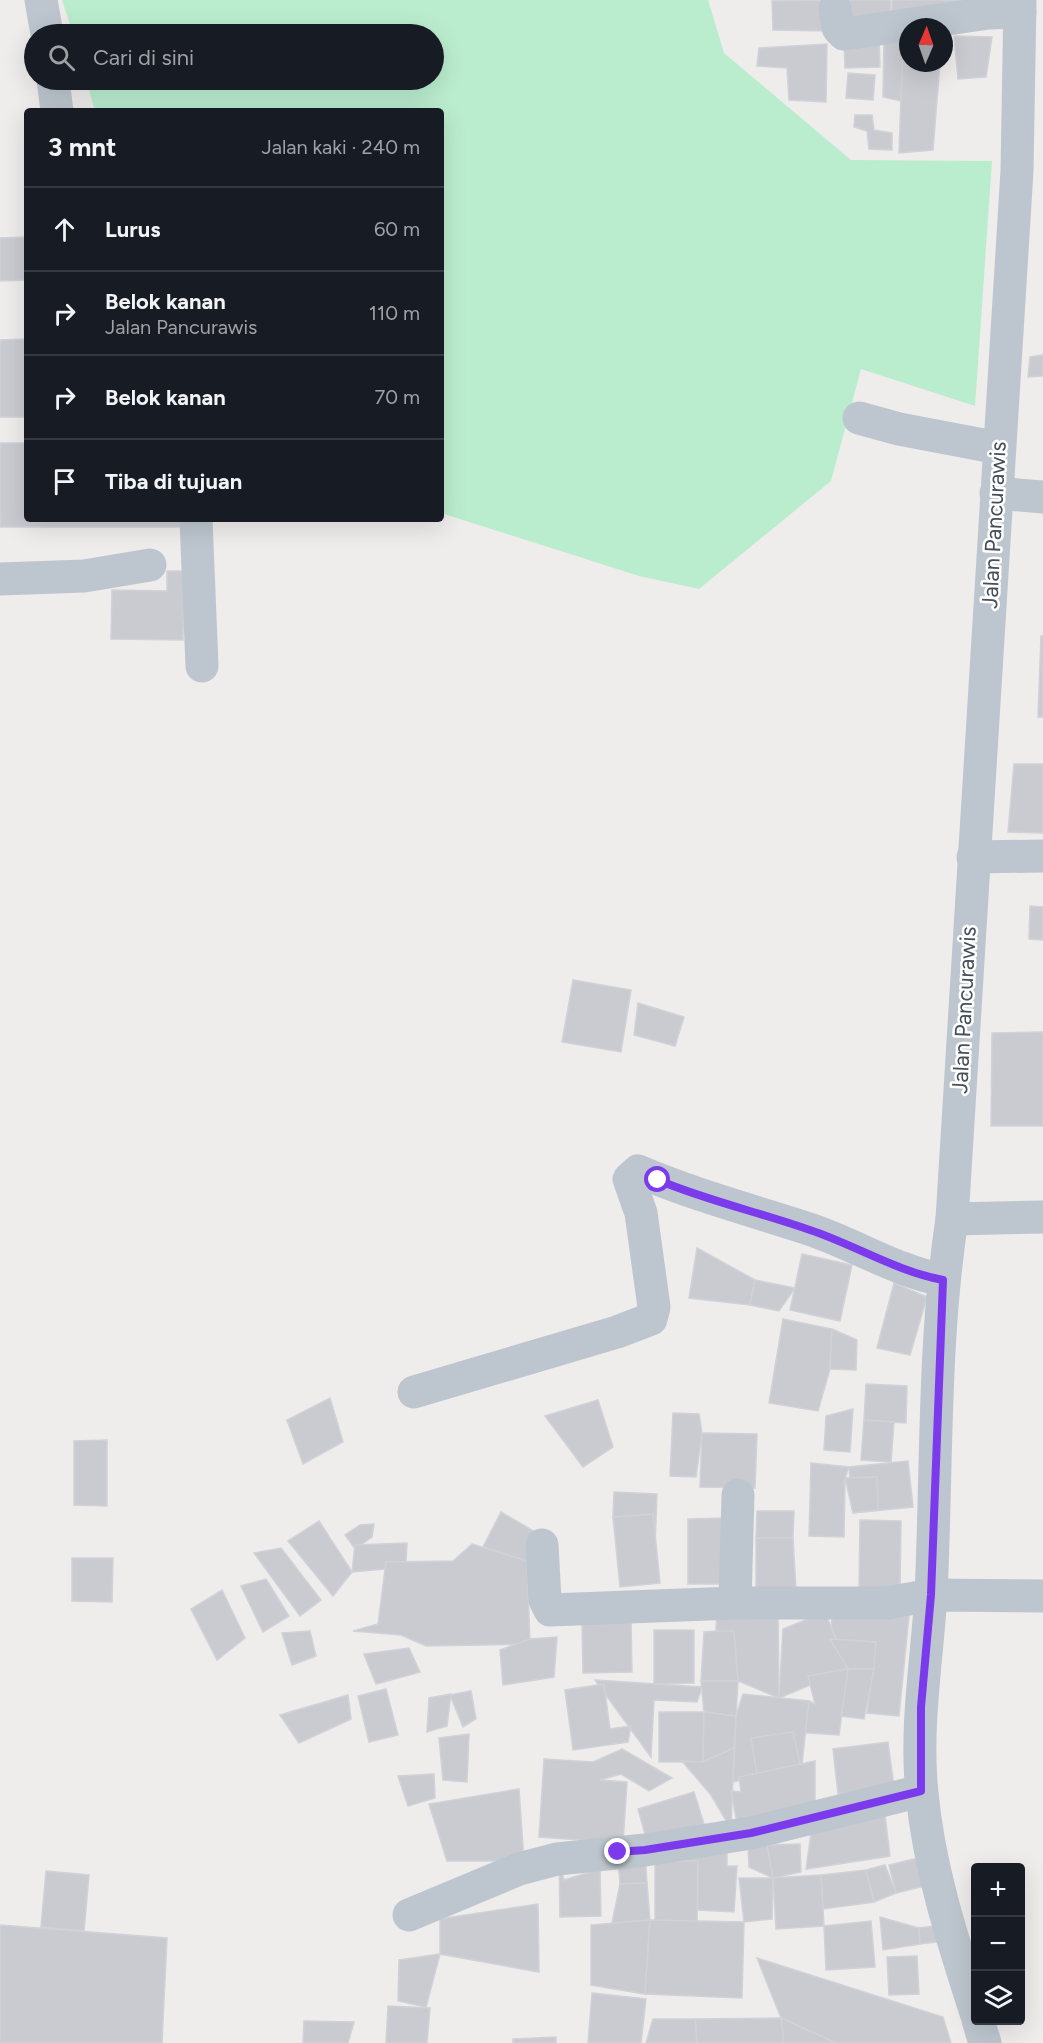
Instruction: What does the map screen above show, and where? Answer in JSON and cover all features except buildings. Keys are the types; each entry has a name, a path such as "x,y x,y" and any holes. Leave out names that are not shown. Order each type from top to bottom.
{"street":[{"path":"41,0 45,24"},
{"path":"835,9 838,28 844,34 989,13 1020,6"},
{"name":"Jalan Pancurawis","path":"971,1999 933,1870 921,1791 921,1707 931,1595 943,1280 952,1219 999,448 1030,172 1020,6"},
{"path":"54,90 57,108"},
{"path":"860,418 999,448"},
{"path":"996,493 1043,497"},
{"path":"196,522 202,666"},
{"path":"0,579 84,576 150,565"},
{"path":"973,857 1043,856"},
{"path":"414,1392 617,1332 651,1319 654,1306 641,1213 629,1179 638,1171 670,1185 809,1230 920,1275 943,1280"},
{"path":"952,1219 1043,1217"},
{"path":"735,1603 738,1495"},
{"path":"542,1545 545,1600 549,1610 735,1603 887,1603 931,1595 1043,1596"},
{"path":"409,1915 519,1869 557,1859 645,1850 751,1833 921,1791"},
{"path":"980,2025 985,2043"}],"green space":[{"path":"62,0 708,0 724,53 851,160 992,161 975,406 861,369 831,481 699,589 639,576 444,514 444,108 94,108 89,90 444,90 444,24 70,24"}],"route":[{"path":"618,1852 645,1850 751,1833 776,1824 921,1791 921,1707 931,1595 943,1280 920,1275 809,1230 743,1211 658,1180"}]}
